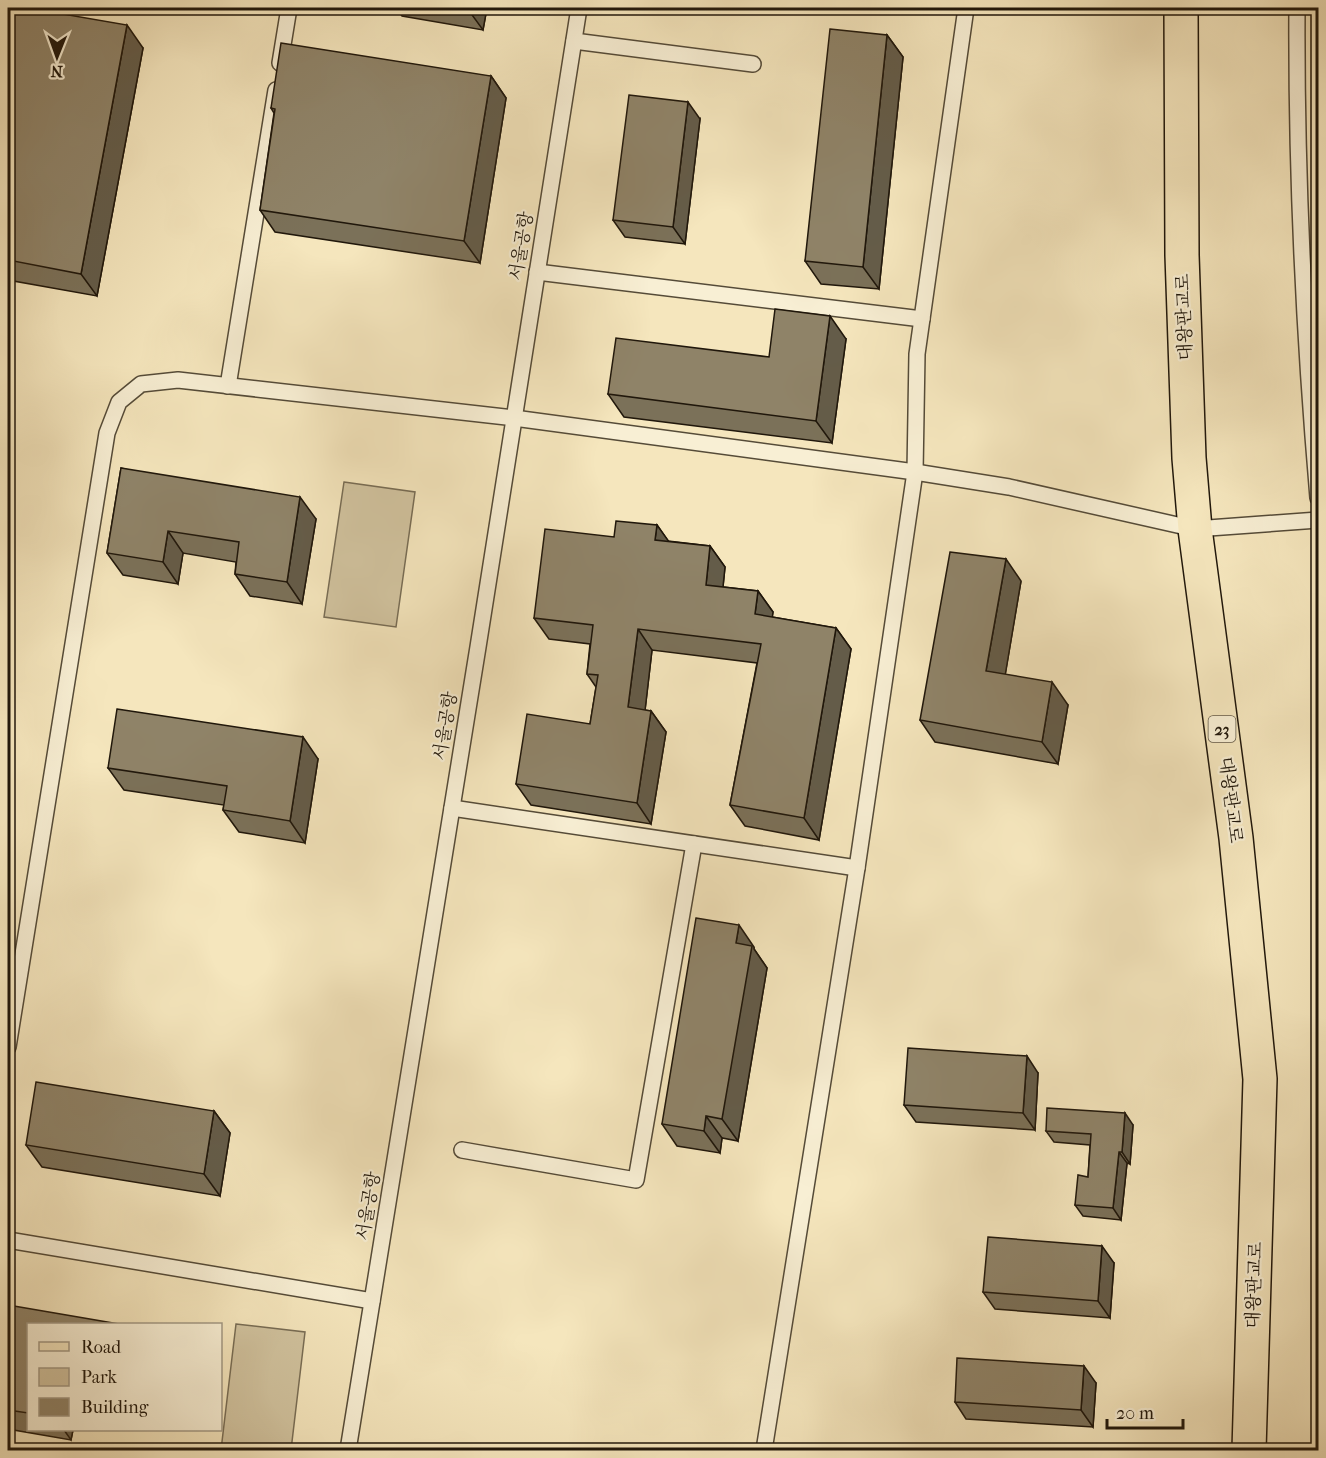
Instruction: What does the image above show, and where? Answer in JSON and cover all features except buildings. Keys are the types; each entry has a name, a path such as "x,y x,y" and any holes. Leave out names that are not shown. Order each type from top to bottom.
{"main road":[{"name":"대왕판교로","path":"1181,8 1182,255 1189,458 1195,529 1236,838 1260,1079 1249,1450"}],"lane":[{"path":"228,386 289,8"},
{"name":"서울공항","path":"348,1450 579,8"},
{"path":"764,1450 857,868 915,472 917,354 966,8"},
{"path":"1296,8 1300,233 1318,498"},
{"path":"574,41 753,64"},
{"path":"537,272 922,319"},
{"path":"8,1047 106,433 120,402 141,384 178,380 514,418 915,472 1009,487 1195,529 1318,520"},
{"path":"452,808 857,868"},
{"path":"462,1150 636,1180 694,844"},
{"path":"8,1240 372,1301"}],"green space":[{"path":"344,482 415,492 396,627 324,617"},
{"path":"236,1324 305,1332 291,1450 221,1450"}]}
